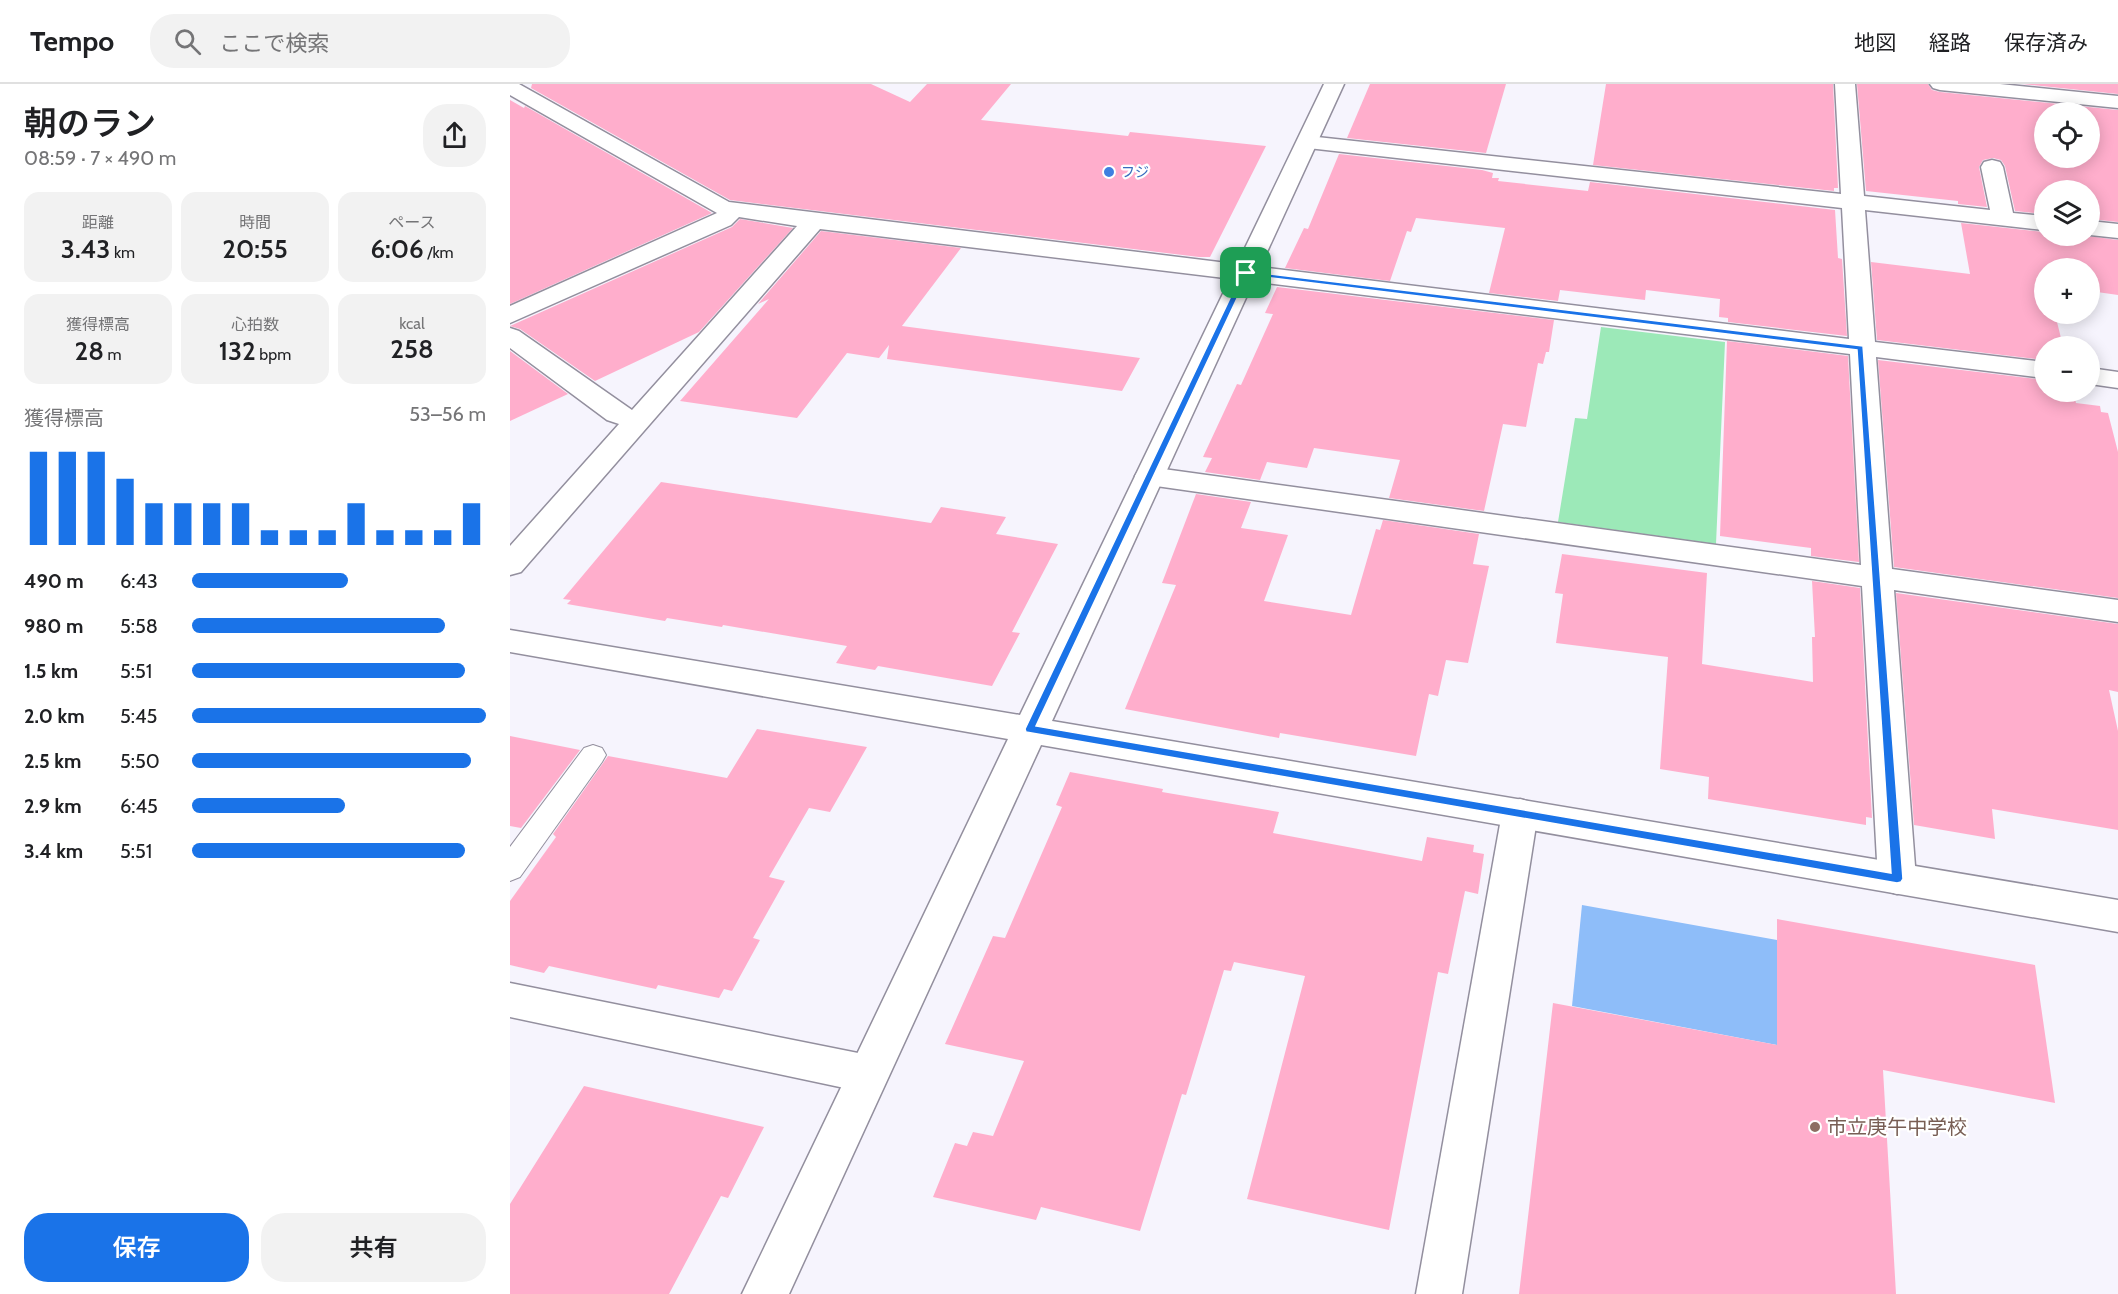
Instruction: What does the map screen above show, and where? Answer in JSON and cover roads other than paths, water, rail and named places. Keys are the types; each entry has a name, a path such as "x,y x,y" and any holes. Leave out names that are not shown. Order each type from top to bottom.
{"street":[{"path":"765,1294 1334,84"},
{"path":"1845,84 1897,879"},
{"path":"1940,84 2118,102"},
{"path":"510,87 723,208 814,221 2034,369"},
{"path":"1308,142 2034,222"},
{"path":"1992,166 2003,219"},
{"path":"510,315 723,220 734,210"},
{"path":"510,565 814,221"},
{"path":"2100,229 2118,231"},
{"path":"510,336 617,414 638,421"},
{"path":"2100,377 2118,380"},
{"path":"1149,476 2118,611"},
{"path":"510,641 2118,916"},
{"path":"1439,1294 1520,813"},
{"path":"510,1000 868,1074"}],"lane":[{"path":"510,869 593,755"}],"water":[{"path":"1582,905 1777,940 1777,1045 1572,1006"}],"place":[{"name":"フジ","path":"1109,172"},
{"name":"市立庚午中学校","path":"1815,1127"}]}
